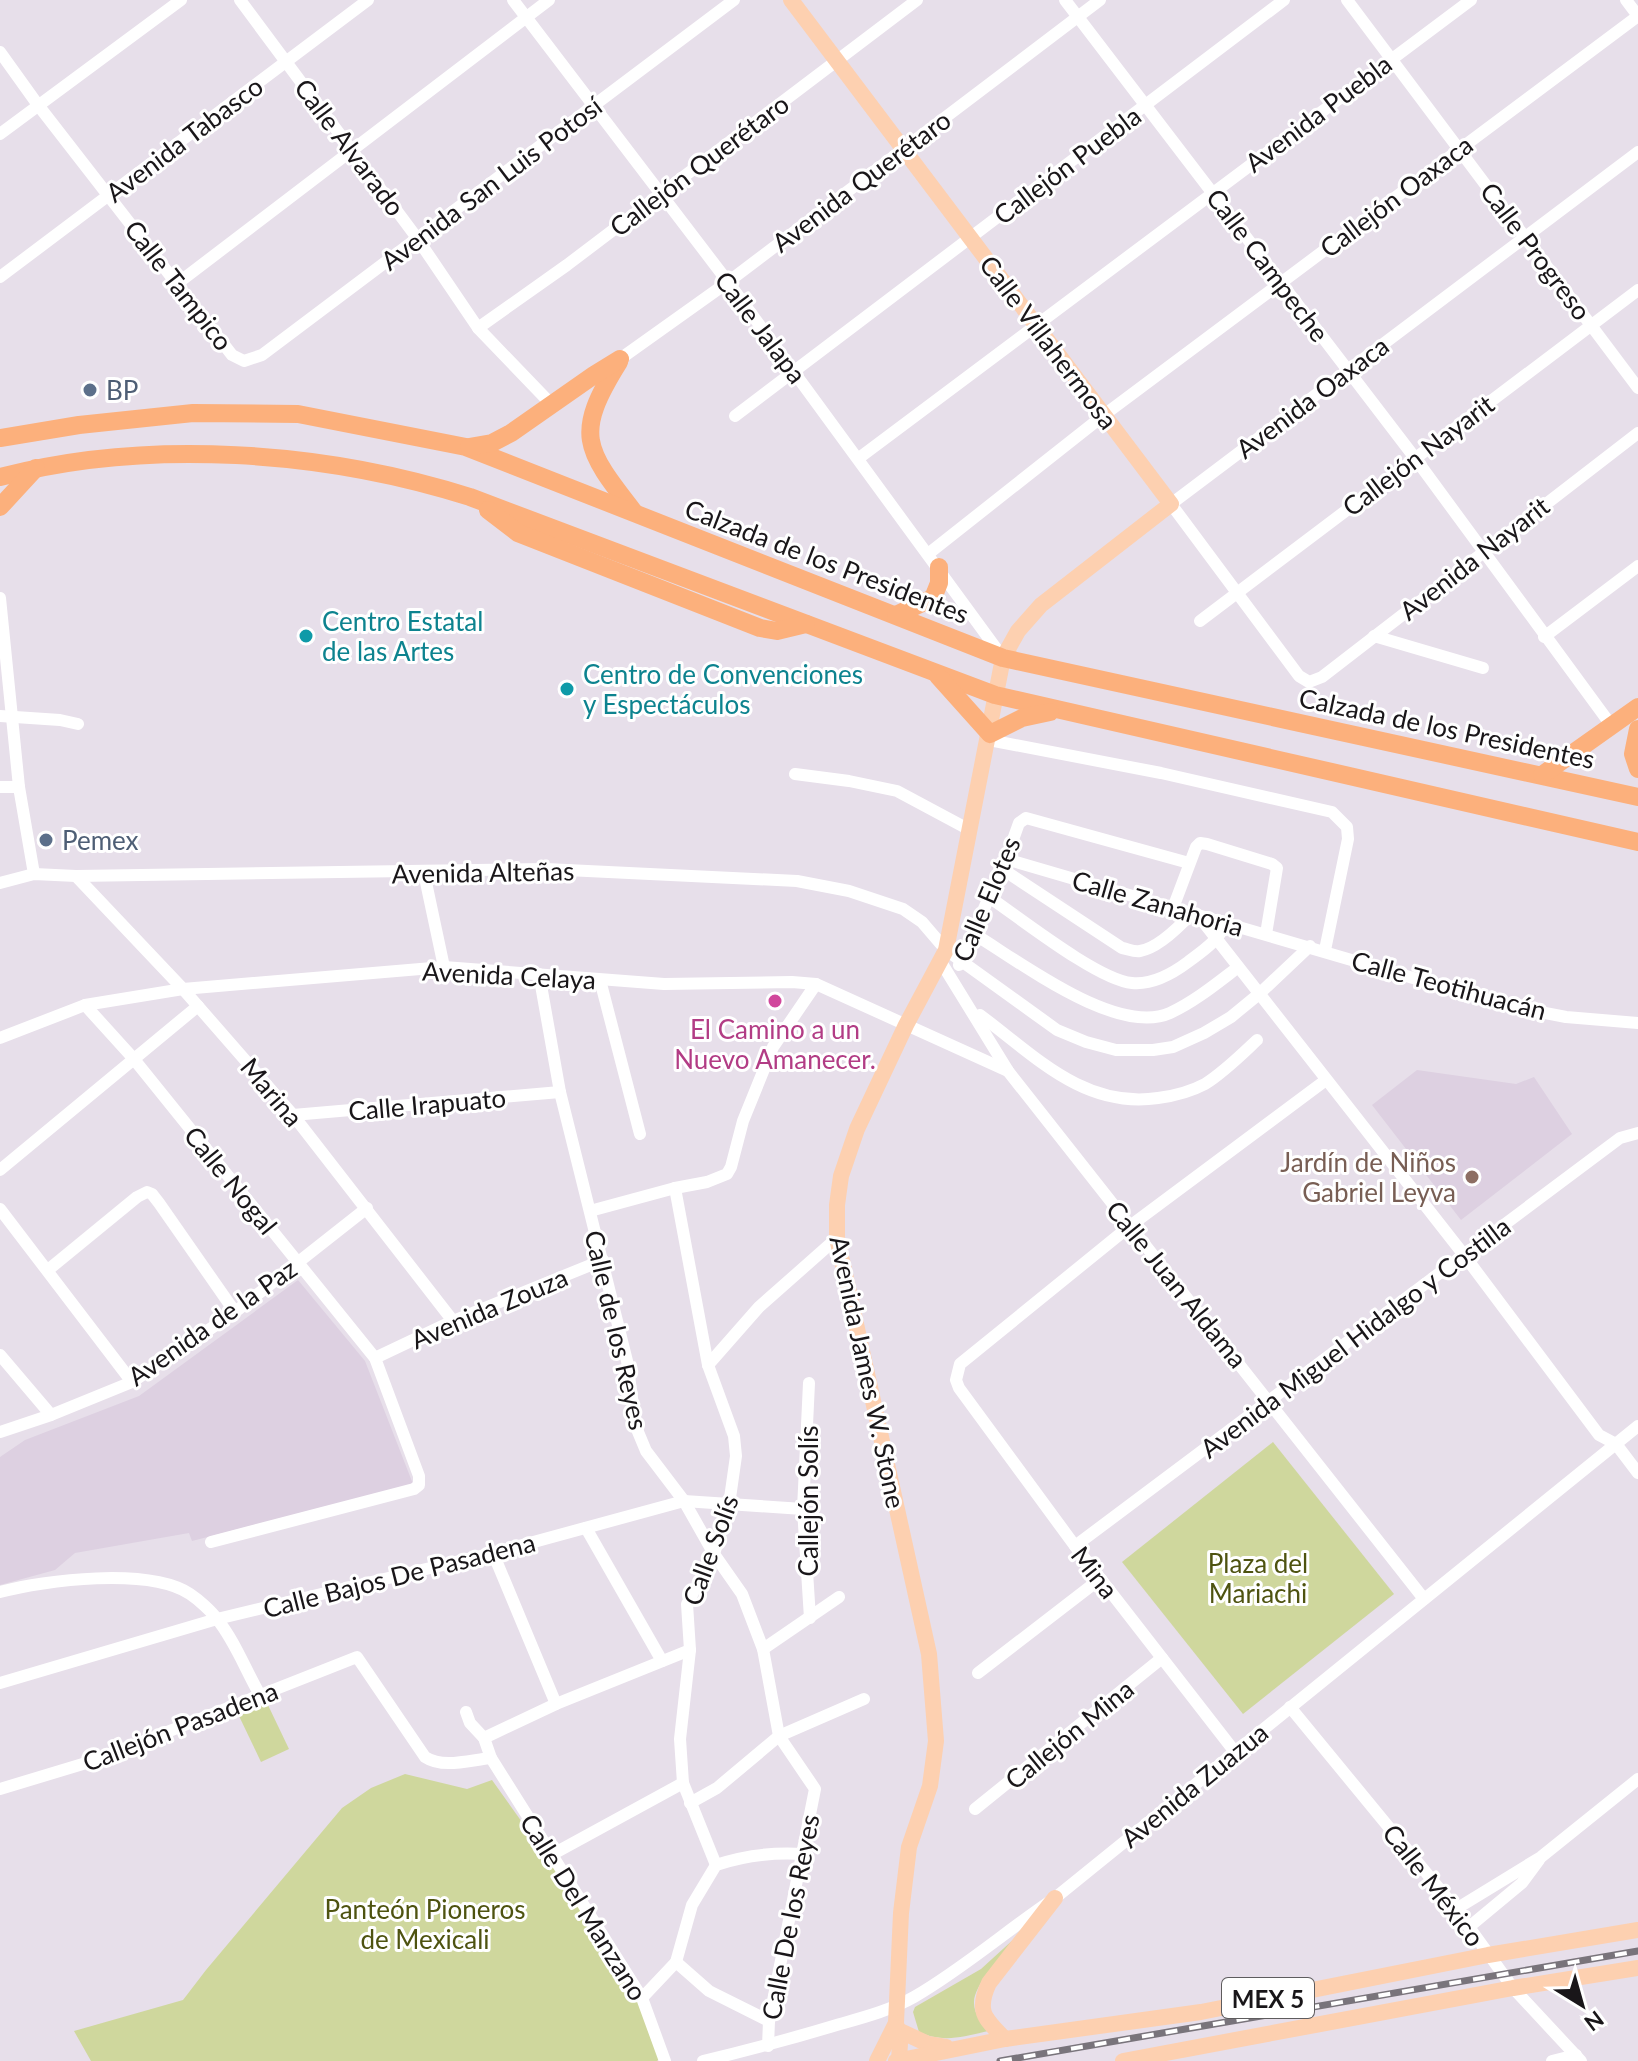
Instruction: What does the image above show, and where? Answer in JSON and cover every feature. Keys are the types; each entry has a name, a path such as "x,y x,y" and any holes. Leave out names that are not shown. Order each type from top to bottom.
{"highway":[{"path":"466,447 492,443 620,359"},
{"path":"620,359 594,405 589,428 591,449 598,464 635,514"},
{"name":"Calzada de los Presidentes","path":"0,438 79,425 193,413 298,414 466,447 1003,658 1638,797"},
{"path":"0,424 29,433"},
{"path":"0,477 37,467 123,458 221,454 347,466 415,480 470,497 995,695 1638,842"},
{"path":"0,507 37,467"},
{"path":"896,615 933,598 939,583 933,561"},
{"path":"934,672 989,737 1022,718 1057,711"},
{"path":"1542,775 1638,707"},
{"path":"1638,729 1633,754 1638,769"}],"main road":[{"name":"Calle Villahermosa","path":"791,0 1171,504"},
{"name":"Avenida Oaxaca","path":"995,695 1003,658 1018,631 1041,605 1171,504"},
{"name":"Avenida James W. Stone","path":"898,2061 897,1968 901,1913 909,1847 930,1786 936,1741 934,1696 929,1654 837,1238 837,1205 841,1176 857,1129 906,1025 944,956 995,695"},
{"path":"1005,2039 989,2023 981,2009 982,1997 989,1983 1055,1898"},
{"name":"MEX 5","path":"898,2061 1005,2039 1201,2012 1488,1955 1638,1930"},
{"name":"MEX 5","path":"1123,2061 1513,1988 1638,1968"},
{"name":"Avenida James W. Stone","path":"877,2061 897,2024"},
{"path":"897,2024 928,2044 955,2049"}],"street":[{"path":"0,134 181,0"},
{"name":"Calle Alvarado","path":"240,0 417,238 478,328 552,405"},
{"name":"Avenida Tabasco","path":"0,277 368,0"},
{"name":"Calle Jalapa","path":"513,0 795,371 1003,658"},
{"path":"178,283 549,0"},
{"name":"Avenida San Luis Potosí","path":"244,361 262,355 734,0"},
{"name":"Callejón Querétaro","path":"478,328 917,0"},
{"name":"Calle Campeche","path":"1065,0 1415,458 1611,725"},
{"name":"Avenida Querétaro","path":"620,359 728,282 1100,0"},
{"name":"Callejón Puebla","path":"735,416 1284,0"},
{"name":"Calle Progreso","path":"1347,0 1638,388"},
{"name":"Avenida Puebla","path":"859,458 1471,0"},
{"path":"1626,0 1638,16"},
{"name":"Callejón Oaxaca","path":"933,561 1104,415 1638,16"},
{"name":"Calle Tampico","path":"0,52 232,355 244,361"},
{"name":"Avenida Oaxaca","path":"1171,504 1638,152"},
{"name":"Callejón Nayarit","path":"1200,621 1638,290"},
{"name":"Avenida Nayarit","path":"1309,682 1322,677 1638,433"},
{"name":"Calle Villahermosa","path":"1171,504 1299,676 1309,682"},
{"path":"1544,637 1638,566"},
{"path":"0,598 6,716 34,874 0,873"},
{"path":"1374,636 1483,668"},
{"path":"6,716 78,724"},
{"path":"989,737 1332,812 1347,827 1348,839 1325,950"},
{"path":"795,774 897,791 968,829"},
{"path":"0,787 19,787"},
{"name":"Calle Elotes","path":"951,977 962,962 1021,820 1032,818 1189,863"},
{"path":"1173,908 1198,844 1207,844 1275,867 1277,874 1266,934"},
{"path":"1004,864 1122,948 1135,952 1155,945 1194,914 1464,1255 1599,1435 1616,1444 1638,1473"},
{"name":"Calle Zanahoria","path":"1004,864 1310,946"},
{"name":"Avenida Alteñas","path":"0,883 34,874 424,873 546,869 797,881 849,891 903,909 922,922 944,956"},
{"path":"424,873 444,967"},
{"name":"Marina","path":"76,876 183,989 293,1115 453,1321"},
{"path":"989,897 1089,965 1122,981 1152,982 1182,967 1216,941 1226,923"},
{"path":"974,934 1092,1006 1133,1017 1168,1014 1237,968"},
{"path":"944,956 962,962 1057,1030 1116,1050 1153,1050 1173,1047 1231,1017 1310,946"},
{"name":"Calle Teotihuacán","path":"1310,946 1509,1006 1566,1017 1638,1023"},
{"name":"Calle Juan Aldama","path":"944,956 951,977 1008,1071 1424,1599"},
{"name":"Avenida Celaya","path":"0,1038 85,1005 183,989 444,967 664,984 816,984 1008,1071"},
{"name":"Calle de los Reyes","path":"539,974 560,1092 627,1361 636,1427 646,1451 684,1501 714,1554 742,1594 763,1649 779,1736 815,1789"},
{"path":"600,980 640,1134"},
{"path":"590,1211 707,1182 727,1174 743,1121 773,1047 816,984"},
{"name":"Calle Nogal","path":"85,1005 133,1058 375,1358 419,1476 419,1485 414,1489 211,1542"},
{"path":"0,1170 198,1006"},
{"path":"973,1011 1055,1072 1085,1089 1120,1100 1178,1095 1203,1085 1225,1070 1257,1040"},
{"path":"1130,1226 1326,1080"},
{"name":"Calle Irapuato","path":"293,1115 560,1092"},
{"name":"Avenida Miguel Hidalgo y Costilla","path":"1075,1546 1620,1138 1638,1133"},
{"name":"Calle Solís","path":"675,1188 708,1365 734,1436 735,1477 729,1505 714,1554 687,1604 690,1650 680,1739 683,1783 716,1865"},
{"path":"48,1270 147,1192 159,1203 235,1312"},
{"name":"Avenida de la Paz","path":"0,1432 132,1382 235,1312 367,1208"},
{"path":"0,1209 132,1382"},
{"name":"Mina","path":"1130,1226 960,1364 956,1380 1075,1546 1235,1752"},
{"path":"708,1365 759,1307 837,1238"},
{"name":"Avenida Zouza","path":"375,1358 453,1321 603,1260"},
{"path":"0,1355 51,1415"},
{"name":"Callejón Solís","path":"809,1383 803,1509 810,1618"},
{"name":"Avenida Zuazua","path":"703,2061 768,2046 885,2011 966,1964 1055,1898 1638,1426"},
{"name":"Calle Bajos De Pasadena","path":"0,1683 217,1619 493,1553 684,1501 803,1509"},
{"path":"586,1528 662,1661"},
{"path":"493,1553 556,1704"},
{"path":"0,1592 25,1585 74,1579 147,1580 169,1585 189,1594 217,1619 260,1695"},
{"path":"978,1673 1100,1579"},
{"name":"Callejón Solís","path":"763,1649 839,1597"},
{"path":"484,1738 556,1704 690,1650"},
{"name":"Callejón Pasadena","path":"0,1789 96,1760 357,1657 425,1757 442,1763 491,1758"},
{"name":"Callejón Mina","path":"975,1809 1162,1658"},
{"path":"690,1803 717,1788 779,1736 864,1699"},
{"name":"Calle México","path":"1290,1707 1456,1909 1513,1988 1578,2058"},
{"name":"Calle Del Manzano","path":"466,1712 470,1723 484,1738 491,1758 642,1998 665,2061"},
{"path":"1456,1909 1541,1857 1638,1779"},
{"path":"553,1854 683,1783"},
{"name":"Calle De los Reyes","path":"768,2046 769,2021 815,1789"},
{"path":"642,1998 676,1962 692,1905 716,1865 738,1857 771,1852 803,1854"},
{"path":"1469,1927 1522,1883 1541,1857"},
{"path":"676,1962 709,1991 769,2021"},
{"path":"1552,2061 1578,2058"}],"shaded area":[{"name":"Jardín de Niños Gabriel Leyva","path":"1417,1070 1516,1084 1534,1077 1572,1134 1461,1220 1372,1105"},
{"path":"298,1280 365,1361 413,1484 192,1541 189,1533 75,1553 55,1570 0,1585 0,1457 25,1440 139,1396"}],"green space":[{"name":"Plaza del Mariachi","path":"1273,1442 1394,1594 1243,1714 1122,1562"},
{"path":"267,1703 289,1749 261,1762 239,1716"},
{"name":"Panteón Pioneros de Mexicali","path":"405,1774 467,1789 492,1780 569,1888 638,1999 660,2058 657,2061 91,2061 74,2031 183,2000 342,1808 371,1788"},
{"path":"1028,1926 1004,1952 975,1994 975,2011 988,2031 945,2038 919,2032 913,2012 915,2007 981,1969"}],"railway":[{"path":"1000,2061 1638,1951"}],"place":[{"name":"BP","path":"90,390"},
{"name":"Centro Estatal de las Artes","path":"306,636"},
{"name":"Centro de Convenciones y Espectáculos","path":"567,689"},
{"name":"Pemex","path":"46,840"},
{"name":"El Camino a un Nuevo Amanecer.","path":"775,1001"},
{"name":"Jardín de Niños Gabriel Leyva","path":"1472,1177"}]}
